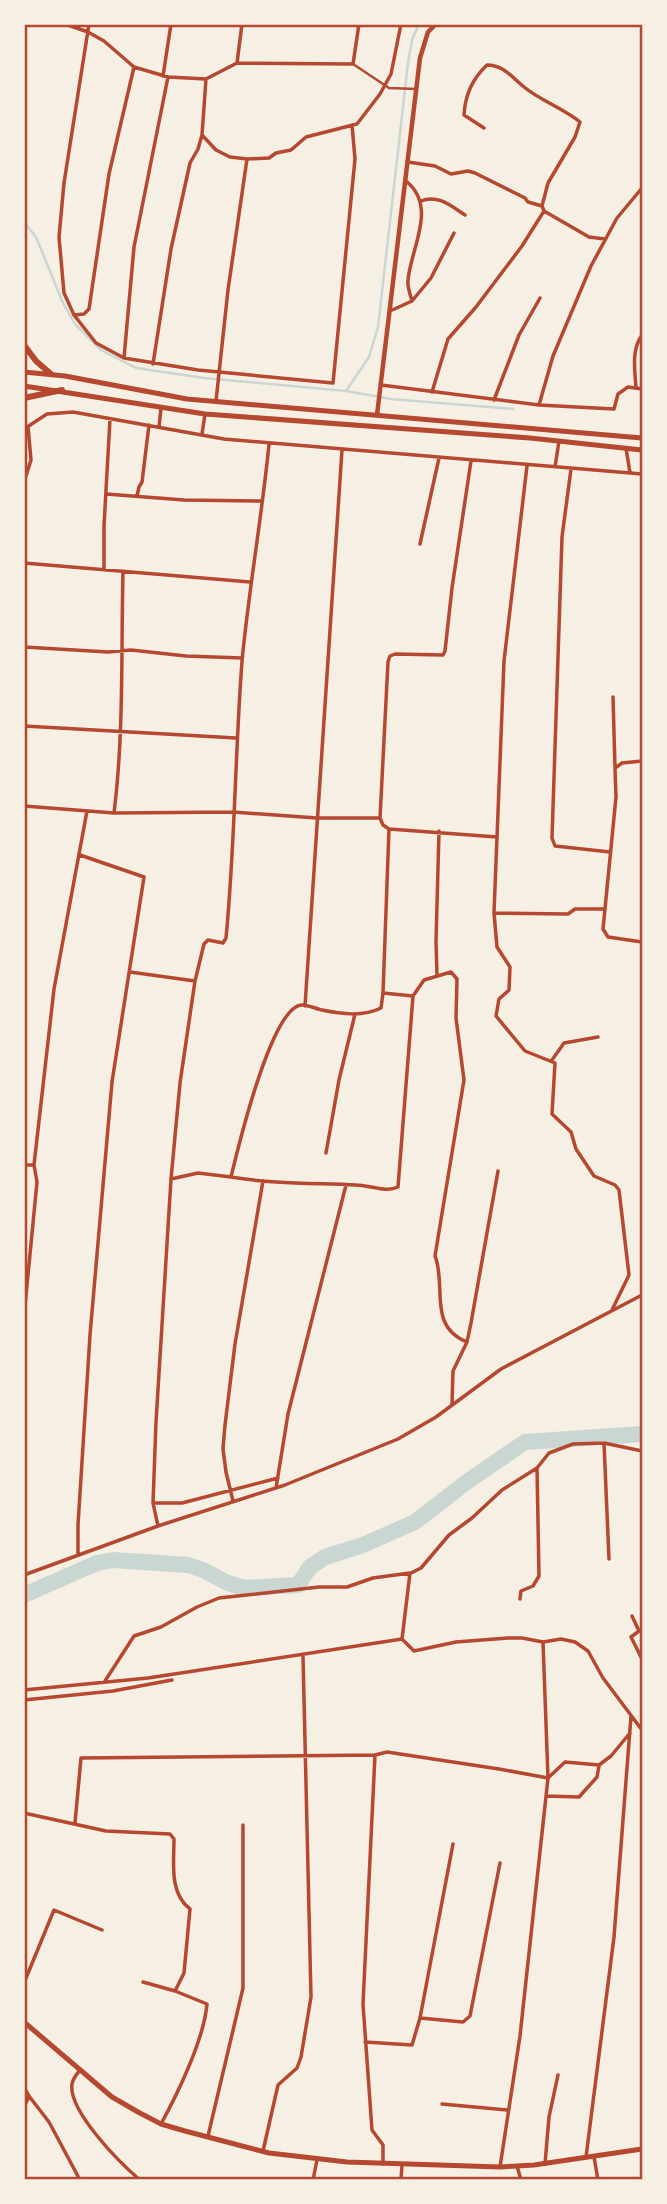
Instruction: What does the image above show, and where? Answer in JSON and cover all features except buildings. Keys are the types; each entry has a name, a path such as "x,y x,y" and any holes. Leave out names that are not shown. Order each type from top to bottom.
{"main road":[{"path":"24,345 36,361 51,374"},
{"path":"24,372 51,374 141,392 215,401 642,438"},
{"path":"24,386 205,414 559,441 642,450"},
{"path":"24,398 62,390"},
{"path":"24,2022 112,2097 161,2124 263,2151 317,2160 500,2167 585,2159 642,2149"}],"street":[{"path":"65,24 88,32 114,48 134,67 165,76 206,79 237,63 354,64 387,86 416,89"},
{"path":"89,24 64,183 59,237 64,293 74,315 96,343 124,358 218,372 333,383 355,159 352,125"},
{"path":"124,358 134,247 165,76 171,24"},
{"path":"237,63 242,24"},
{"path":"354,64 359,24"},
{"path":"202,135 216,149 230,157 269,158 276,153 291,150 306,136 357,124 387,86 401,24"},
{"path":"377,415 420,58 428,32 436,24"},
{"path":"432,393 448,339 522,246 543,209 548,183 575,137 580,122 524,87 495,65 487,65 477,74 465,99 464,115 484,128"},
{"path":"74,315 84,314 89,309 109,174 134,67"},
{"path":"153,364 171,249 190,163 202,135 206,79"},
{"path":"215,401 247,159"},
{"path":"408,162 435,166 452,174 468,171 475,173 525,198 589,237 605,240"},
{"path":"406,181 421,201 421,224 407,282 412,301"},
{"path":"539,405 553,356 591,265 617,218 642,188"},
{"path":"421,201 428,198 440,199 465,215"},
{"path":"390,311 412,301 431,278 454,233"},
{"path":"494,400 519,335 540,298"},
{"path":"636,388 634,362 638,341 642,335"},
{"path":"381,385 539,405 614,408 618,394 628,387 642,389"},
{"path":"159,426 161,408"},
{"path":"24,482 29,472 32,449 26,427 47,414 74,412 224,439 269,444 642,474"},
{"path":"202,434 205,414"},
{"path":"104,570 110,418"},
{"path":"137,496 142,482 149,425"},
{"path":"555,468 559,441"},
{"path":"158,1526 153,1503 171,1179 180,1083 195,981 205,941 225,942 233,859 236,738 243,658 250,582 269,444"},
{"path":"626,448 630,473"},
{"path":"305,1006 342,450"},
{"path":"419,544 439,458"},
{"path":"471,461 446,648 443,654 395,654 390,656 388,662 380,818 383,825 389,829 497,837"},
{"path":"527,465 504,661 494,913 497,947 508,962 510,977 509,990 496,1003 496,1016 525,1051 555,1063 552,1114 571,1132 576,1149 589,1170 619,1190 629,1275 611,1312"},
{"path":"571,469 562,537 552,838 555,846 610,852"},
{"path":"106,494 261,501"},
{"path":"24,563 250,582"},
{"path":"114,813 119,772 123,676 123,572"},
{"path":"24,647 243,658"},
{"path":"613,697 615,797 603,929 606,936 642,942"},
{"path":"24,726 236,738"},
{"path":"615,768 622,763 642,761"},
{"path":"24,806 114,813 233,812 317,818 380,818"},
{"path":"24,1316 37,1182 34,1165 54,989 87,811"},
{"path":"231,1177 249,1106 270,1048 289,1012 301,1005 355,1014 381,1009 389,829"},
{"path":"437,975 439,831"},
{"path":"78,1556 91,1322 113,1082 144,877 80,855"},
{"path":"494,913 568,914 575,909 605,909"},
{"path":"130,972 195,981"},
{"path":"171,1179 198,1173 263,1181 391,1189 398,1187 413,996 424,980 451,972 457,979 456,1017 464,1080 435,1256 440,1274 439,1305 443,1318 457,1338 467,1342"},
{"path":"383,993 413,996"},
{"path":"326,1153 339,1080 355,1014"},
{"path":"552,1060 564,1042 598,1037"},
{"path":"24,1165 34,1165"},
{"path":"452,1404 453,1371 467,1342 498,1171"},
{"path":"233,1501 223,1449 225,1425 235,1344 263,1181"},
{"path":"276,1488 288,1414 346,1185"},
{"path":"24,1575 158,1526 276,1488 398,1439 424,1426 502,1369 642,1296"},
{"path":"604,1443 609,1559"},
{"path":"104,1682 134,1636 161,1627 212,1600 319,1587 347,1587 373,1578 416,1572 449,1535 502,1490 537,1468 549,1453 557,1448 573,1444 604,1443 642,1451"},
{"path":"520,1599 521,1591 533,1586 539,1576 537,1468"},
{"path":"153,1503 182,1503 278,1478"},
{"path":"402,1639 410,1573"},
{"path":"632,1616 639,1631 631,1637 642,1658"},
{"path":"402,1639 414,1651 456,1642 522,1638 543,1642 561,1639 575,1642 588,1651 642,1730"},
{"path":"24,1690 303,1656 402,1639"},
{"path":"500,2167 520,2036 548,1778 543,1642"},
{"path":"263,2151 278,2085 297,2068 301,2057 312,1997 303,1656"},
{"path":"24,1700 113,1691 173,1680"},
{"path":"585,2159 614,1937 631,1716"},
{"path":"546,1796 579,1797 597,1777 600,1765 630,1733"},
{"path":"75,1823 81,1758 375,1755 387,1752 548,1778"},
{"path":"375,1755 363,2004 372,2130 383,2146 383,2164"},
{"path":"548,1778 565,1762 600,1765"},
{"path":"24,1813 106,1831 170,1834 174,1839 176,1891 181,1902 190,1909 184,1973 175,1991"},
{"path":"207,2138 243,1988 243,1825"},
{"path":"365,2042 412,2045 420,2018 453,1844"},
{"path":"420,2018 463,2022 470,2016 500,1863"},
{"path":"24,1983 54,1910 102,1930"},
{"path":"143,1982 207,2004 194,2050 161,2124"},
{"path":"80,2070 72,2081 72,2090 85,2120 118,2161 140,2179"},
{"path":"545,2164 549,2117 558,2075"},
{"path":"24,2087 49,2123 80,2179"},
{"path":"24,2107 29,2096"},
{"path":"442,2104 507,2110"},
{"path":"594,2157 598,2179"},
{"path":"313,2179 317,2160"},
{"path":"401,2179 402,2164"},
{"path":"517,2166 521,2179"}],"waterway":[{"path":"346,391 369,357 378,327 408,63 412,40 419,24"},
{"path":"25,223 36,237 63,303 75,324 101,350 136,368 204,378 346,391 391,399 513,409"},
{"path":"24,1595 97,1563 113,1560 188,1565 244,1588 298,1585 310,1567 325,1557 363,1545 415,1522 525,1442 642,1434"},
{"path":"634,1436 642,1437"}]}
